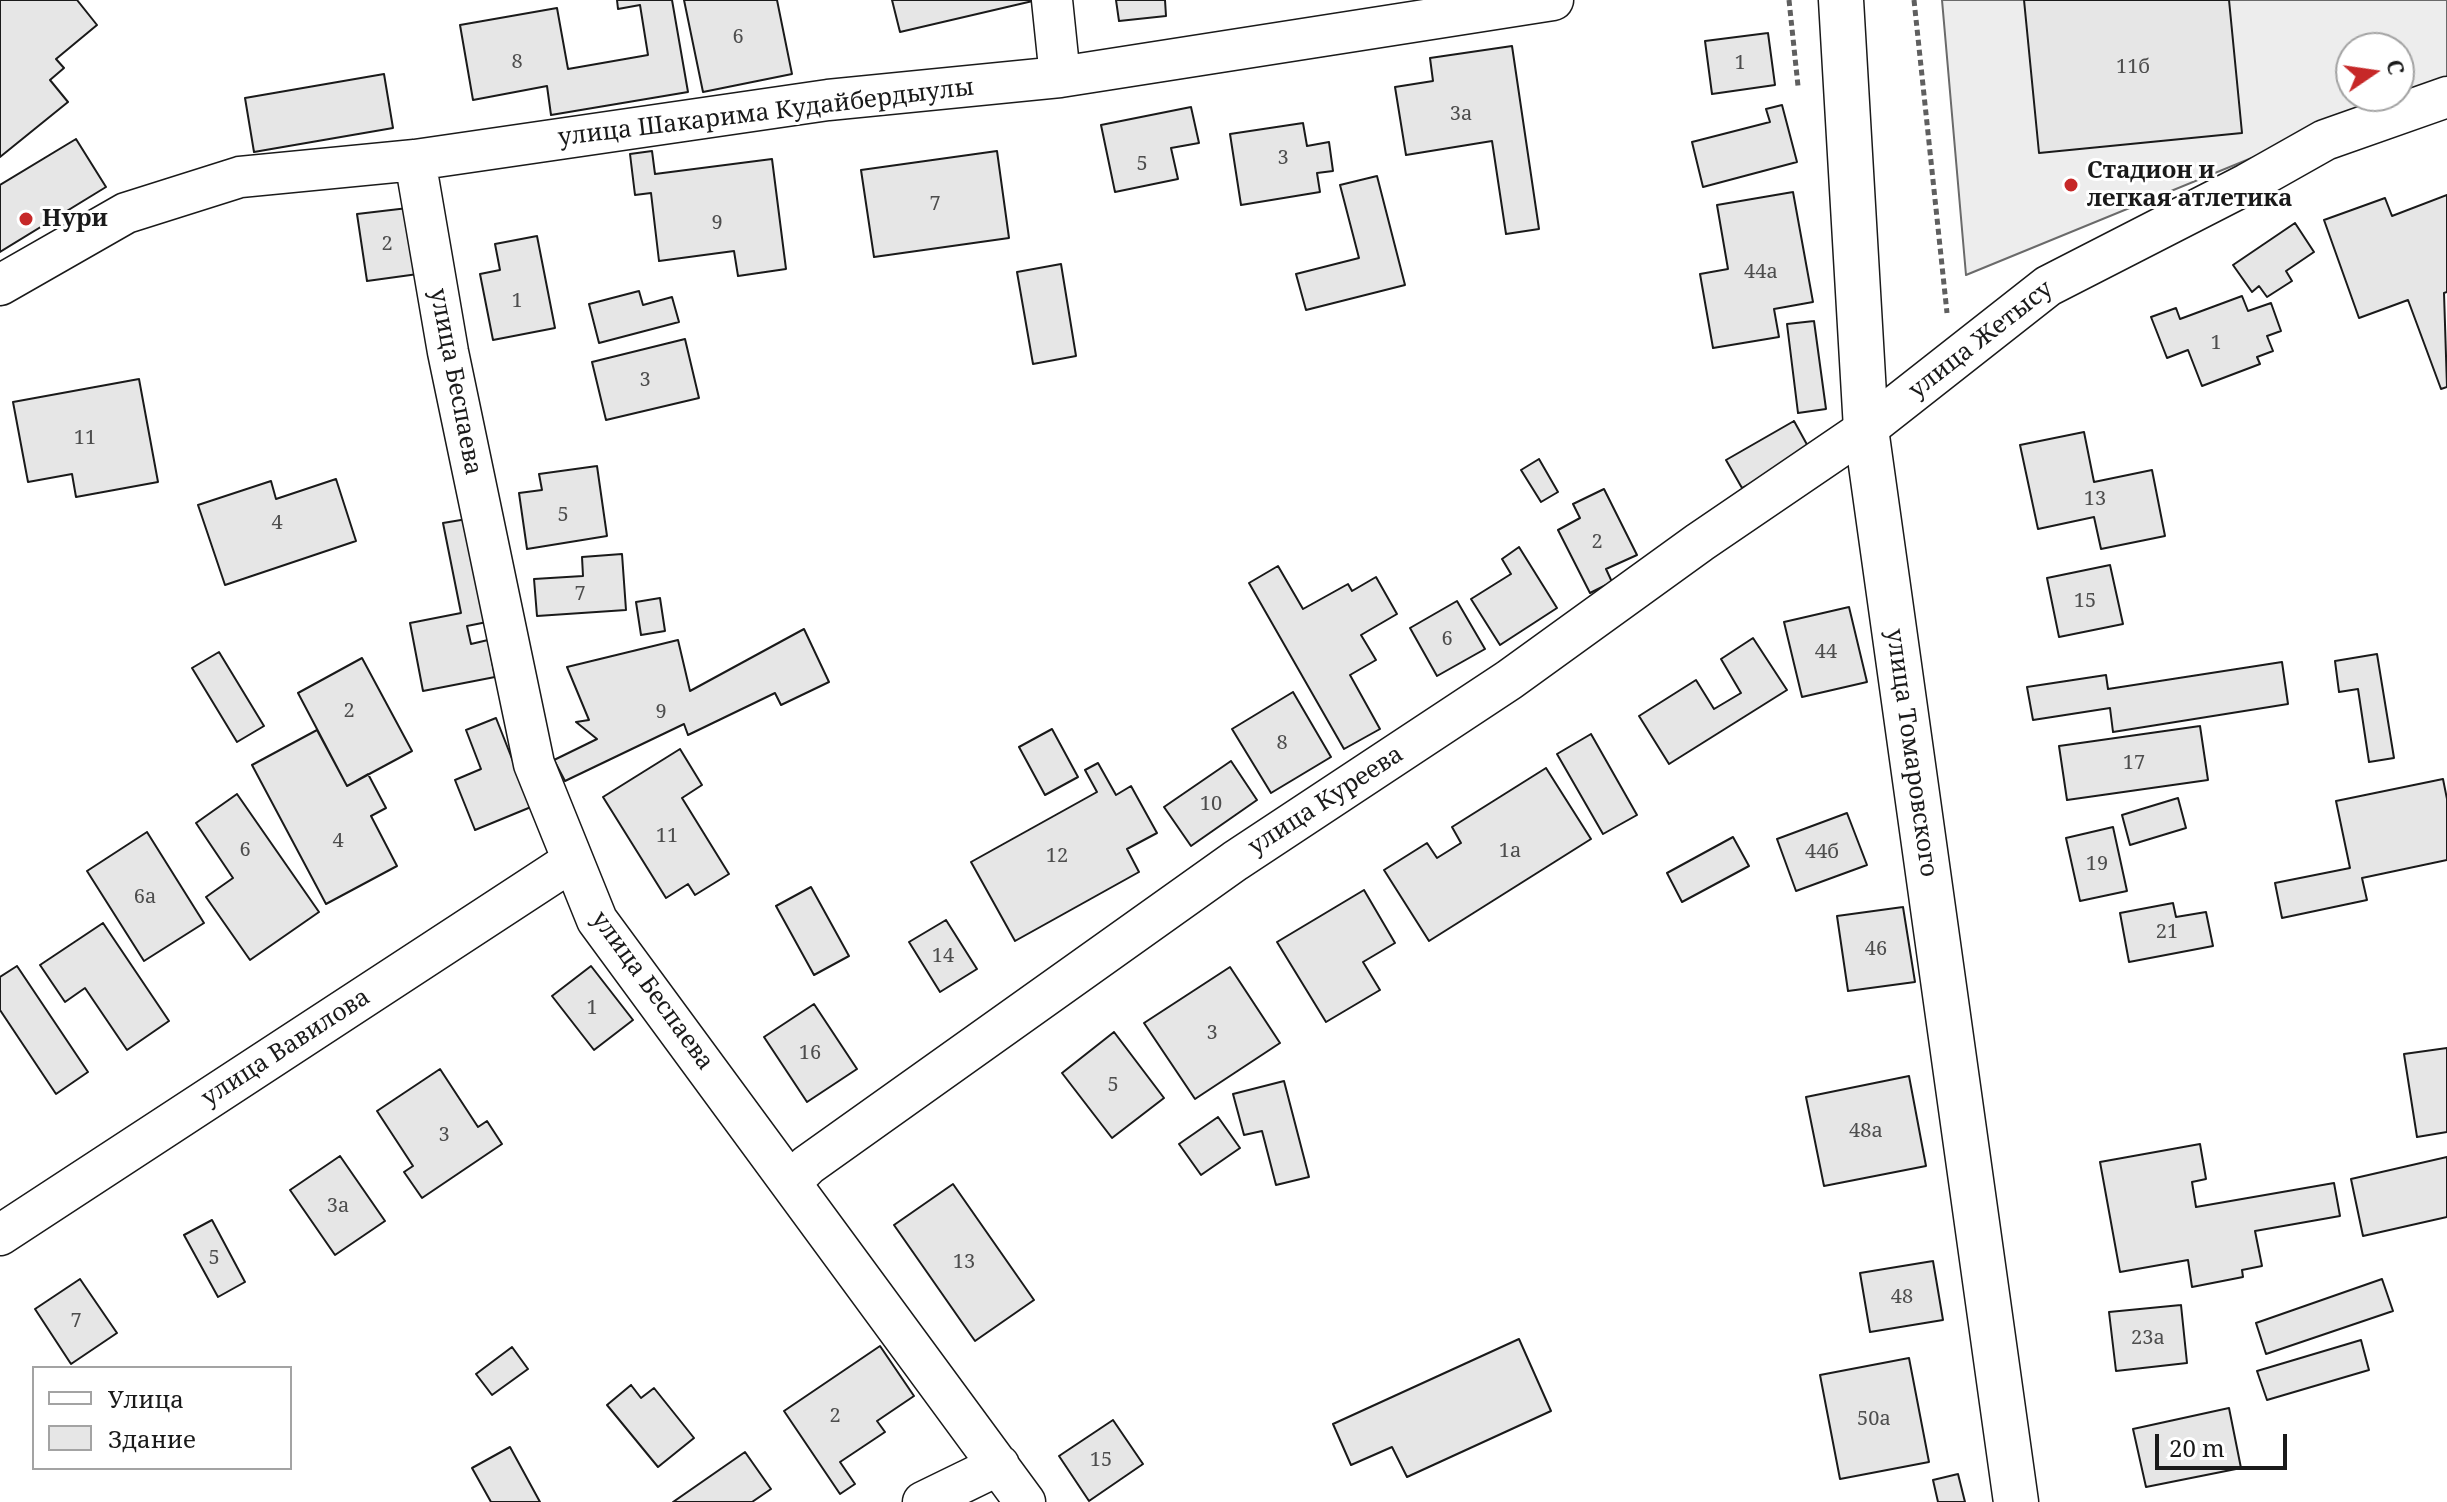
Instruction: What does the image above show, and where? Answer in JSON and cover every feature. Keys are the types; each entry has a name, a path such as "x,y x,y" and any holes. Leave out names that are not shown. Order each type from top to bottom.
{"street":[{"path":"1052,0 1060,77"},
{"name":"улица Шакарима Кудайбердыулы","path":"0,285 126,213 240,177 415,160 828,100 1060,77 1553,0"},
{"name":"улица Томаровского","path":"1841,0 1866,429 2016,1502"},
{"name":"улица Жетысу","path":"1866,429 2048,286 2247,184 2325,140 2447,97"},
{"name":"улица Беспаева","path":"415,160 448,352 534,764 597,920 792,1181 1025,1502"},
{"name":"улица Куреева","path":"792,1181 808,1165 1235,861 1509,680 1700,542 1866,429"},
{"name":"улица Вавилова","path":"0,1235 572,861"},
{"path":"923,1502 999,1465"}],"path":[{"path":"1914,0 1952,361"}],"shaded area":[{"name":"Стадион и легкая атлетика","path":"1942,0 2447,0 2447,78 2415,91 2415,32 2335,32 2335,112 2364,112 1966,275"}],"building":[{"path":"0,0 77,0 97,25 56,59 64,68 50,80 68,102 0,157"},
{"path":"617,0 672,0 688,92 551,115 547,86 473,100 460,25 557,8 568,69 648,55 640,5 618,9"},
{"path":"684,0 777,0 792,74 703,92"},
{"path":"892,0 1037,0 900,32"},
{"path":"1116,0 1165,0 1166,16 1119,21"},
{"path":"2024,0 2229,0 2242,133 2039,153"},
{"path":"1768,33 1775,85 1712,94 1705,41"},
{"path":"1512,46 1539,229 1506,234 1492,141 1406,155 1395,87 1433,81 1430,58"},
{"path":"384,74 393,128 254,152 245,98"},
{"path":"1782,105 1797,162 1703,187 1692,142 1770,122 1766,109"},
{"path":"1191,107 1199,143 1171,148 1178,179 1115,192 1101,125"},
{"path":"1303,123 1307,146 1329,142 1333,171 1317,173 1320,192 1241,205 1230,134"},
{"name":"Нури","path":"76,139 106,187 0,252 0,185"},
{"path":"652,151 655,174 772,159 786,269 738,276 734,251 659,261 651,193 635,195 630,154"},
{"path":"997,151 1009,238 874,257 861,170"},
{"path":"1377,176 1405,285 1306,310 1296,274 1359,258 1340,185"},
{"path":"1793,192 1813,302 1774,309 1779,337 1713,348 1700,274 1728,269 1717,205"},
{"path":"2447,195 2447,292 2444,293 2447,387 2441,389 2408,300 2359,318 2324,220 2385,198 2392,216"},
{"path":"408,208 418,274 367,281 357,214"},
{"path":"2295,223 2314,252 2286,271 2292,281 2267,297 2259,286 2252,292 2233,265"},
{"path":"537,236 555,328 493,340 480,274 500,270 495,244"},
{"path":"1061,264 1076,356 1033,364 1017,272"},
{"path":"639,291 643,305 672,297 679,322 599,343 589,304"},
{"path":"2242,296 2248,311 2271,303 2281,331 2267,336 2273,351 2257,357 2260,364 2202,386 2188,350 2167,358 2151,317 2176,308 2180,319"},
{"path":"1814,321 1826,409 1798,413 1787,324"},
{"path":"685,339 699,398 606,420 592,362"},
{"path":"139,379 158,482 76,497 72,474 28,482 13,402"},
{"path":"1794,421 1810,450 1742,488 1726,460"},
{"path":"2084,432 2094,482 2152,470 2165,536 2101,549 2094,517 2038,529 2020,445"},
{"path":"1539,459 1558,492 1541,502 1521,470"},
{"path":"597,466 607,536 527,549 519,493 542,490 539,474"},
{"path":"336,479 356,541 225,585 198,505 271,481 276,499"},
{"path":"1604,489 1637,555 1606,569 1612,582 1590,593 1558,530 1580,518 1573,504"},
{"path":"467,519 487,622 467,626 471,644 488,640 495,677 423,691 410,623 461,613 443,523"},
{"path":"1519,547 1557,608 1500,645 1471,599 1511,574 1502,559"},
{"path":"622,554 626,610 537,616 534,579 583,576 582,557"},
{"path":"2110,565 2123,624 2059,637 2047,578"},
{"path":"1278,566 1303,609 1348,584 1352,591 1376,577 1397,614 1361,635 1376,660 1350,675 1380,729 1344,749 1249,583"},
{"path":"660,598 665,631 641,635 636,602"},
{"path":"1457,601 1485,649 1437,676 1410,628"},
{"path":"1849,607 1867,682 1802,697 1784,622"},
{"path":"804,629 829,682 781,705 775,693 688,735 684,724 565,781 554,760 597,739 576,722 589,720 567,667 678,640 690,691"},
{"path":"1753,638 1787,690 1669,764 1639,716 1696,680 1714,709 1741,693 1721,659"},
{"path":"219,652 264,726 237,742 192,668"},
{"path":"2377,654 2394,758 2369,762 2358,689 2339,692 2335,661"},
{"path":"362,658 412,751 347,786 298,693"},
{"path":"2282,662 2288,704 2113,732 2110,708 2033,720 2027,687 2106,675 2108,689"},
{"path":"1293,692 1331,757 1271,793 1232,729"},
{"path":"496,718 531,807 475,830 455,780 481,769 466,730"},
{"path":"2200,726 2208,780 2067,800 2059,746"},
{"path":"1052,729 1078,777 1045,795 1019,747"},
{"path":"317,730 347,786 368,774 386,808 371,816 397,866 326,904 252,765"},
{"path":"1591,734 1637,815 1603,834 1557,754"},
{"path":"680,749 702,785 682,798 729,874 695,895 688,884 666,898 603,797"},
{"path":"1231,761 1257,800 1191,846 1164,807"},
{"path":"1098,763 1116,795 1131,786 1157,833 1127,849 1139,872 1015,941 971,862 1097,792 1085,770"},
{"path":"1546,768 1591,839 1429,941 1384,870 1427,843 1437,858 1461,843 1452,827"},
{"path":"2443,779 2447,799 2447,860 2362,878 2367,900 2282,918 2275,883 2350,868 2336,801"},
{"path":"237,794 319,912 250,960 206,897 233,878 196,823"},
{"path":"2178,798 2186,828 2130,845 2122,815"},
{"path":"1847,813 1867,865 1796,891 1777,839"},
{"path":"2113,827 2127,891 2080,901 2066,838"},
{"path":"147,832 204,923 144,961 87,871"},
{"path":"1733,837 1749,866 1682,902 1667,873"},
{"path":"811,887 849,956 814,975 776,906"},
{"path":"1364,890 1395,943 1363,962 1380,990 1326,1022 1277,942"},
{"path":"2173,903 2176,917 2206,912 2213,946 2129,962 2120,913"},
{"path":"1903,907 1915,982 1848,991 1837,916"},
{"path":"946,920 977,969 940,992 909,942"},
{"path":"103,923 169,1021 127,1050 85,988 65,1002 40,965"},
{"path":"17,966 88,1072 56,1094 0,1010 0,977"},
{"path":"591,966 633,1020 594,1050 552,996"},
{"path":"1230,967 1280,1043 1195,1099 1144,1023"},
{"path":"814,1004 857,1069 807,1102 764,1037"},
{"path":"1114,1032 1164,1098 1112,1138 1062,1073"},
{"path":"2447,1048 2447,1132 2417,1137 2404,1054"},
{"path":"440,1069 478,1127 487,1121 502,1144 422,1198 404,1172 413,1166 377,1111"},
{"path":"1909,1076 1926,1166 1824,1186 1806,1097"},
{"path":"1284,1081 1309,1177 1276,1185 1262,1131 1244,1135 1233,1094"},
{"path":"1218,1117 1240,1148 1201,1175 1179,1144"},
{"path":"2200,1144 2206,1179 2192,1182 2196,1207 2334,1183 2340,1216 2255,1231 2262,1266 2242,1270 2243,1277 2192,1287 2188,1260 2120,1272 2100,1162"},
{"path":"340,1156 385,1221 335,1255 290,1190"},
{"path":"2447,1157 2447,1217 2363,1236 2351,1179"},
{"path":"953,1184 1034,1300 975,1341 894,1225"},
{"path":"212,1220 245,1282 218,1297 184,1235"},
{"path":"1933,1261 1943,1320 1870,1332 1860,1273"},
{"path":"80,1279 117,1333 71,1364 35,1309"},
{"path":"2382,1279 2393,1311 2266,1354 2256,1323"},
{"path":"2181,1305 2187,1363 2116,1371 2109,1312"},
{"path":"1519,1339 1551,1411 1407,1477 1392,1447 1351,1465 1333,1424"},
{"path":"2361,1340 2369,1370 2267,1400 2257,1371"},
{"path":"880,1346 914,1396 877,1421 885,1432 840,1462 855,1484 840,1494 784,1411"},
{"path":"512,1347 528,1369 492,1395 476,1374"},
{"path":"1909,1358 1929,1462 1840,1479 1820,1375"},
{"path":"631,1385 641,1398 654,1388 694,1438 658,1467 607,1405"},
{"path":"2229,1408 2241,1468 2146,1487 2133,1429"},
{"path":"1113,1420 1143,1464 1089,1501 1059,1456"},
{"path":"510,1447 540,1502 491,1502 472,1468"},
{"path":"745,1452 771,1489 752,1502 673,1502"},
{"path":"1958,1474 1965,1502 1938,1502 1933,1480"}],"place":[{"name":"Стадион и легкая атлетика","path":"2071,185"},
{"name":"Нури","path":"26,219"}]}
